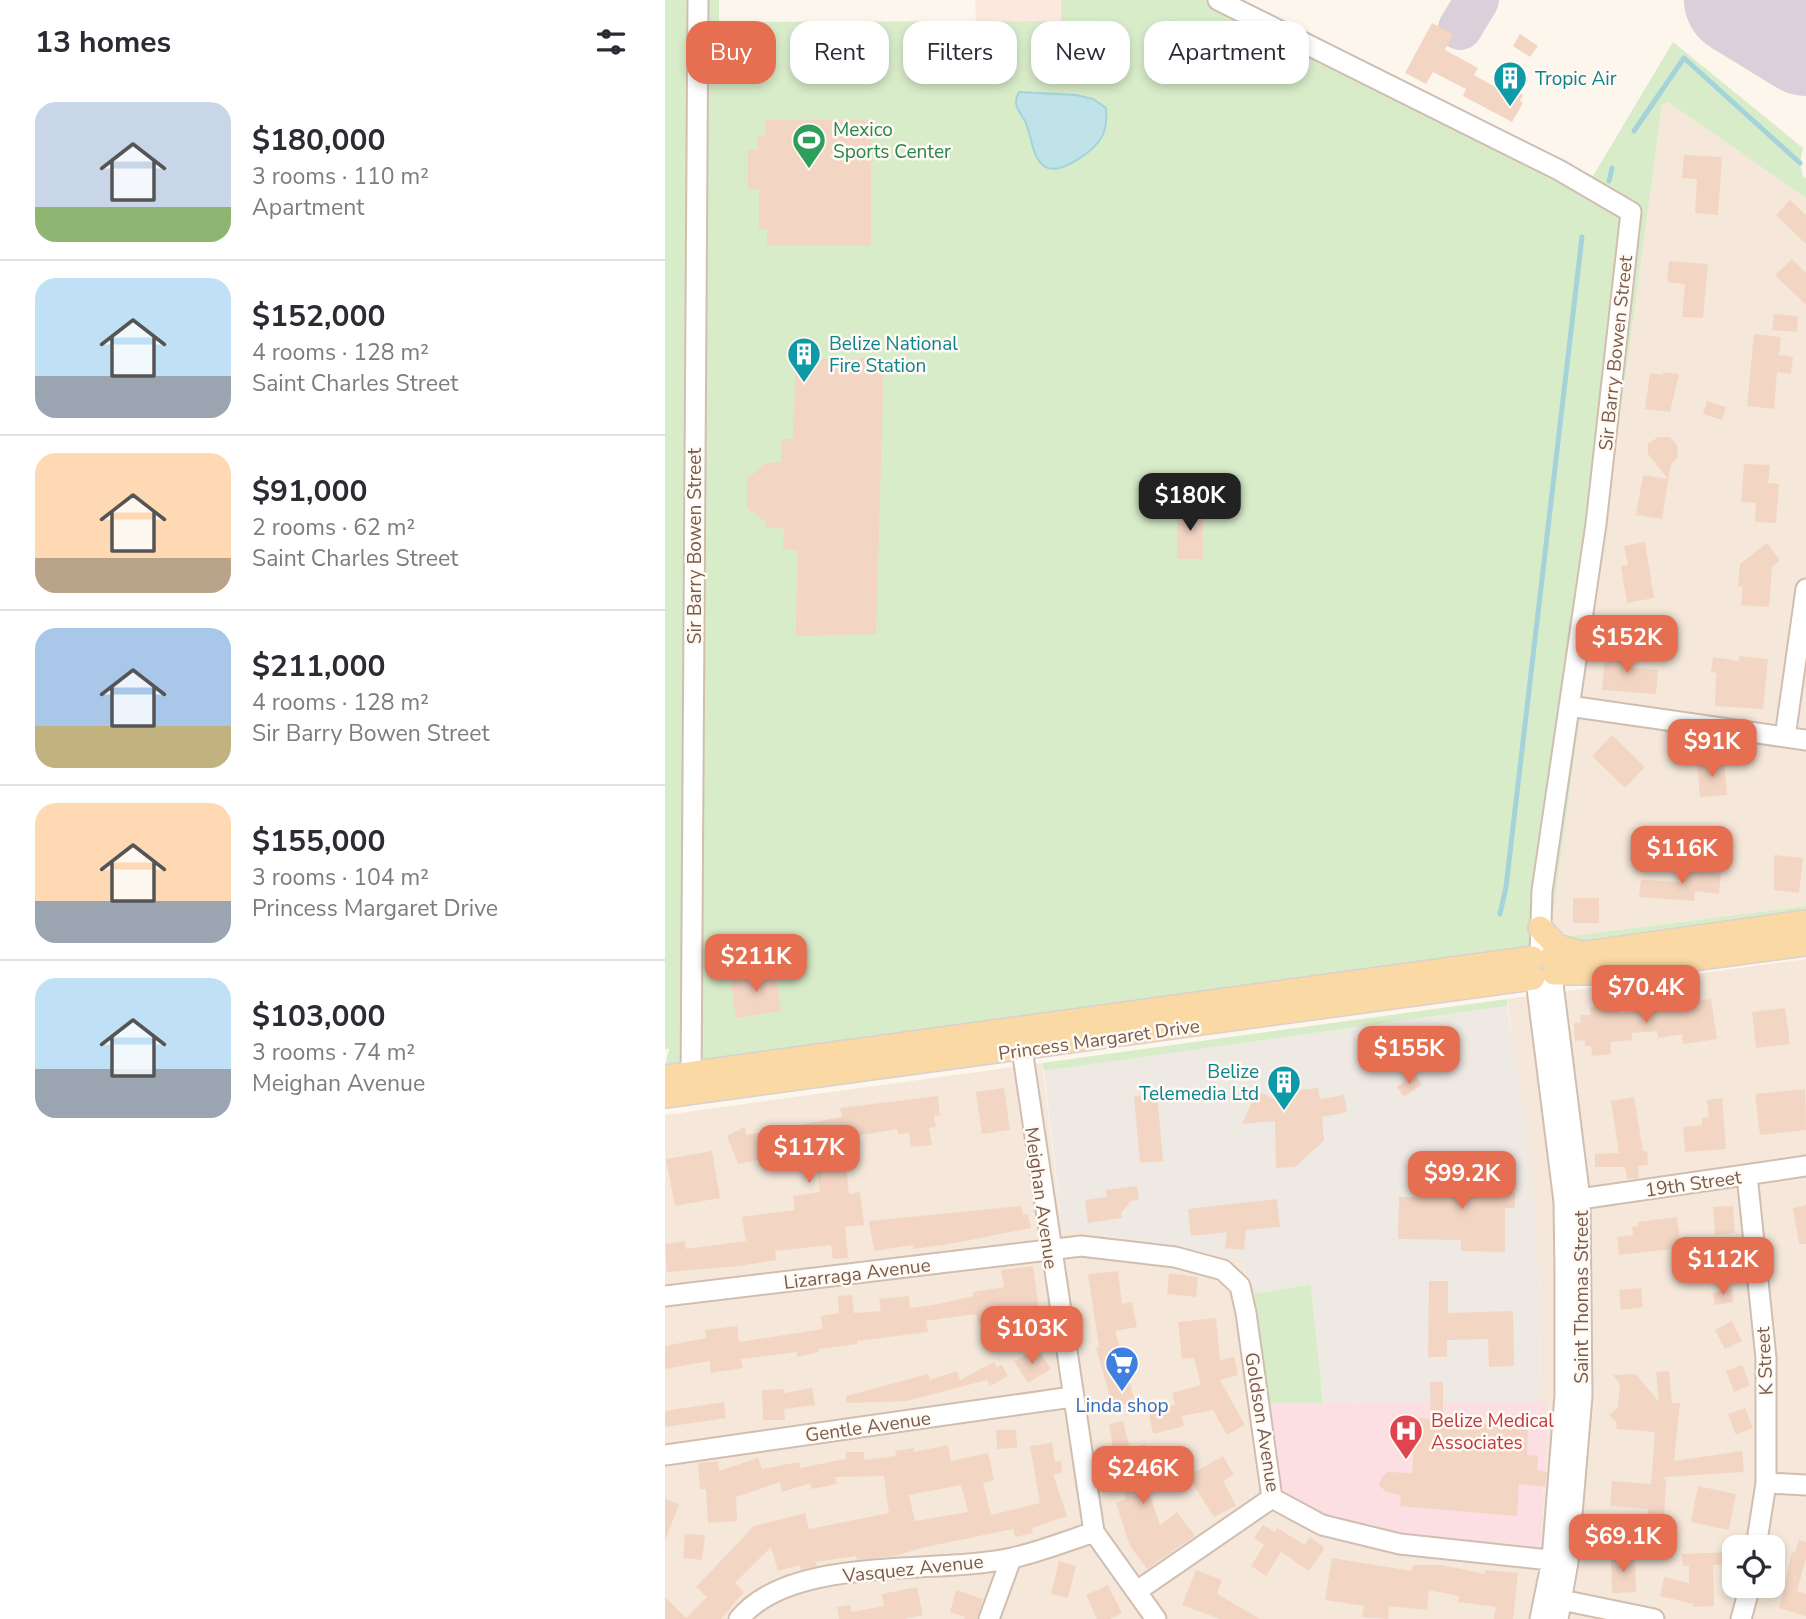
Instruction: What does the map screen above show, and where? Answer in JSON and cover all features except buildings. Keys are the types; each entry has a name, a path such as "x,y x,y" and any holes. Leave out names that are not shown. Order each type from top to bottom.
{"main road":[{"name":"Princess Margaret Drive","path":"665,1077 691,1083 1022,1049 1542,968 1580,953 1806,922"},
{"path":"1540,928 1557,946 1580,953"},
{"name":"Princess Margaret Drive","path":"665,1096 691,1083 1542,968 1588,973 1806,944"}],"street":[{"name":"Sir Barry Bowen Street","path":"691,1083 698,0"},
{"name":"Sir Barry Bowen Street","path":"1218,0 1559,170 1631,212 1596,524 1540,928 1542,968"},
{"path":"1785,737 1806,589"},
{"path":"1569,706 1806,740"},
{"name":"Saint Thomas Street","path":"1542,968 1580,1199 1573,1273"},
{"name":"Saint Thomas Street","path":"1542,968 1573,1273 1582,1396 1554,1598 1558,1619"},
{"name":"Meighan Avenue","path":"1022,1049 1049,1249 1094,1532 1155,1619"},
{"name":"19th Street","path":"1580,1199 1806,1166"},
{"name":"K Street","path":"1747,1175 1766,1358 1766,1483 1758,1535"},
{"name":"Goldson Avenue","path":"1049,1249 1081,1246 1175,1257 1223,1270 1240,1286 1272,1498 1322,1525 1400,1544 1560,1561"},
{"name":"Lizarraga Avenue","path":"665,1296 1049,1249"},
{"name":"Gentle Avenue","path":"665,1455 1072,1397"},
{"path":"1766,1483 1806,1485"},
{"path":"1137,1591 1272,1498"},
{"name":"Vasquez Avenue","path":"739,1619 783,1588 848,1573 1010,1559 1094,1532"},
{"path":"989,1619 1010,1559"},
{"path":"1554,1598 1654,1619"},
{"name":"Saint Thomas Street","path":"1540,1619 1554,1598"},
{"path":"1741,1619 1747,1598"}],"shaded area":[{"path":"975,0 1061,0 1061,21 976,21"},
{"path":"1668,102 1806,198 1806,906 1571,936 1560,933 1552,923 1662,104"},
{"path":"1806,959 1806,1619 665,1619 665,1115 1042,1063 1062,1228 1243,1259 1272,1477 1289,1495 1321,1516 1540,1552 1549,1401 1540,1401 1541,1311 1535,1207 1507,999"},
{"path":"1507,1006 1526,1124 1535,1207 1541,1311 1540,1401 1323,1403 1311,1284 1248,1295 1243,1259 1062,1228 1044,1071"},
{"name":"Belize Medical Associates","path":"1549,1401 1540,1553 1394,1538 1321,1516 1289,1495 1272,1477 1257,1403"}],"green space":[{"path":"665,0 719,0 719,21 686,21 686,84 776,84 776,22 790,22 790,84 889,84 889,22 903,21 903,84 1017,84 1017,21 1031,21 1031,84 1130,84 1130,21 1061,21 1061,0 1238,0 1280,21 1144,21 1144,84 1309,84 1309,35 1593,176 1673,42 1803,148 1800,163 1803,177 1806,178 1806,198 1668,102 1662,105 1552,923 1560,933 1571,936 1806,906 1806,915 665,1065 669,1049 665,1049"},
{"path":"1507,999 1507,1006 1044,1071 1042,1063"},
{"path":"1311,1284 1323,1403 1257,1403 1248,1295"}],"water":[{"path":"1019,92 1076,95 1093,99 1106,108 1106,125 1102,136 1090,151 1074,162 1058,168 1050,169 1044,166 1037,157 1025,121 1017,107"}],"waterway":[{"path":"1634,131 1684,58 1800,163"},
{"path":"1609,181 1612,168"},
{"path":"1500,914 1506,887 1582,237"}],"taxiway":[{"path":"1460,28 1477,0"}],"runway":[{"path":"1739,0 1806,41"}],"place":[{"name":"Tropic Air","path":"1510,108"},
{"name":"Mexico Sports Center","path":"809,170"},
{"name":"Belize National Fire Station","path":"804,384"},
{"name":"Belize Telemedia Ltd","path":"1284,1112"},
{"name":"Linda shop","path":"1122,1393"},
{"name":"Belize Medical Associates","path":"1406,1461"}]}
